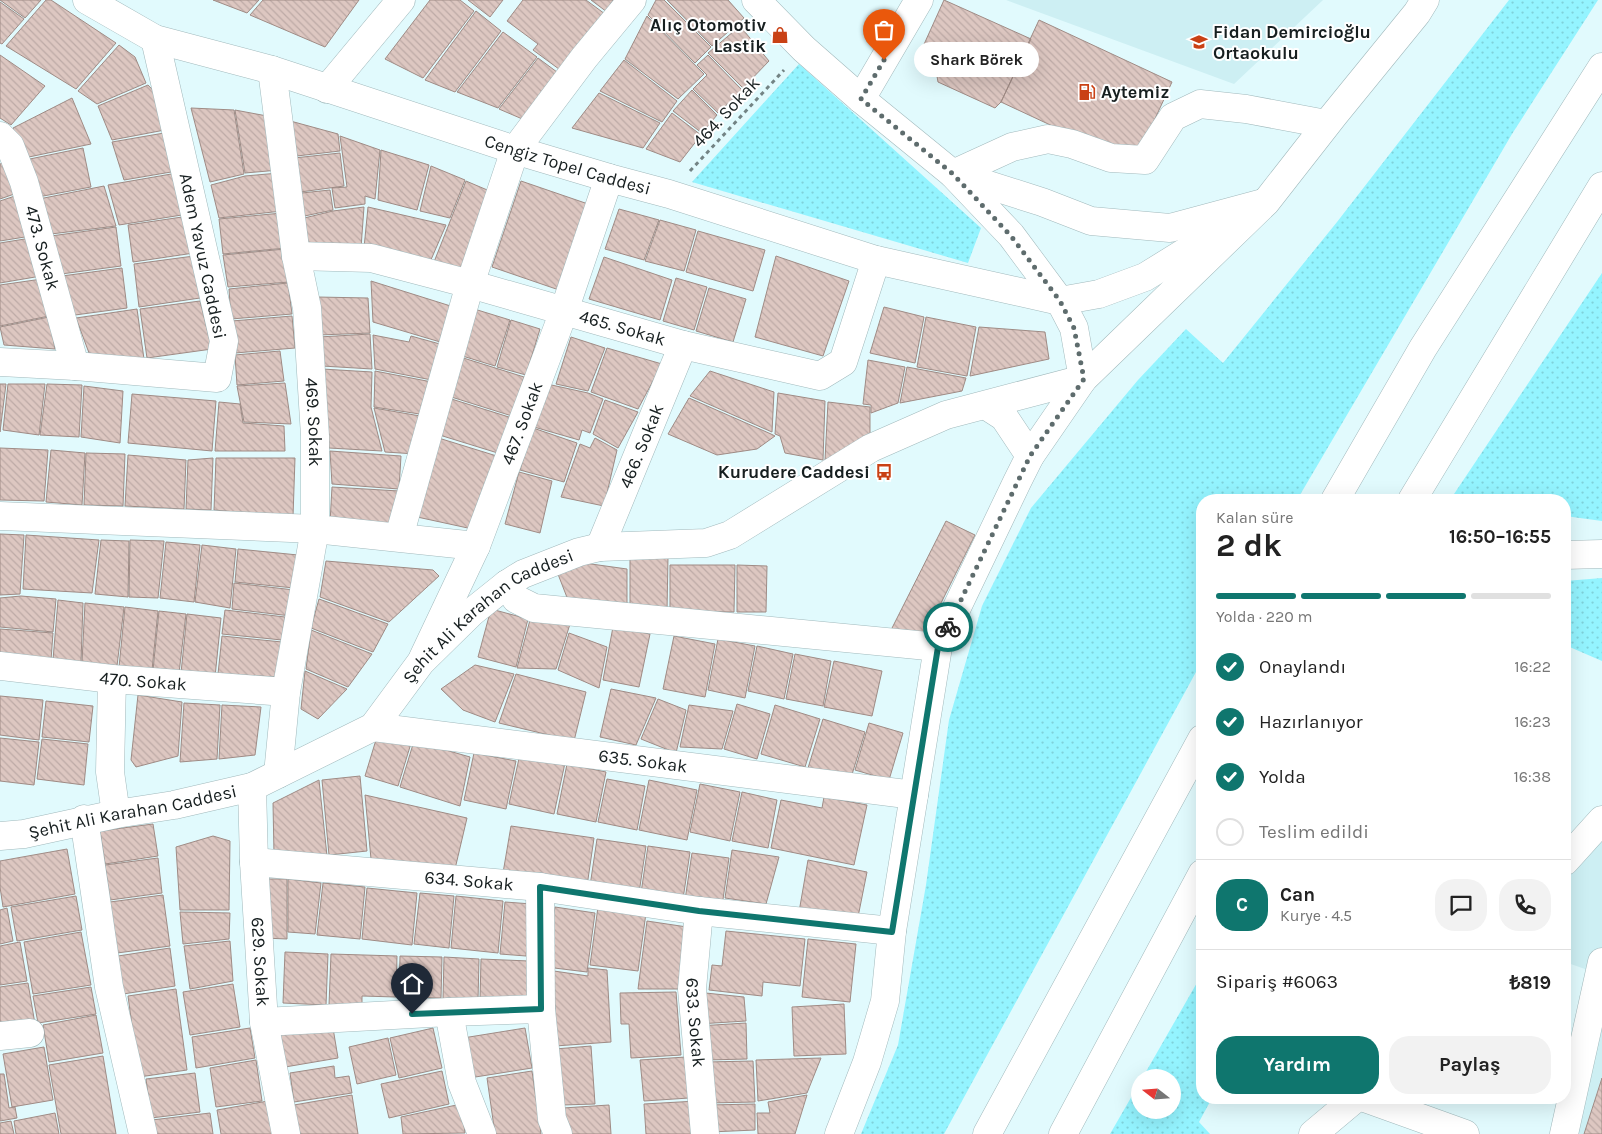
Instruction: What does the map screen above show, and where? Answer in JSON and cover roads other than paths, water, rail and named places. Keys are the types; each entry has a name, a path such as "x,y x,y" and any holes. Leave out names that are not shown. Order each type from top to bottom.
{"main road":[{"name":"Cengiz Topel Caddesi","path":"87,0 155,39 272,70 515,150 669,194 876,260 1060,301"},
{"path":"327,89 401,0"},
{"path":"399,537 470,284 515,150 584,58 632,0"},
{"path":"756,0 804,49 861,99 953,174 1011,236 1060,301 1074,328 1084,379"},
{"path":"861,99 919,0"},
{"path":"839,1134 866,1062 885,1001 892,932 938,647 1030,456 1084,379 1266,202 1326,124 1424,4"},
{"name":"Adem Yavuz Caddesi","path":"0,362 217,378 224,341 155,39"},
{"path":"1339,494 1424,348 1602,67"},
{"name":"469. Sokak","path":"272,70 296,256 307,308 315,436 315,529 286,692 278,774"},
{"path":"953,174 1012,147 1048,139 1072,144 1111,158 1145,160 1173,117 1200,104 1246,109 1326,124"},
{"name":"473. Sokak","path":"0,136 10,146 24,182 74,366"},
{"path":"953,174 1042,202 1091,221 1170,228 1266,202"},
{"name":"467. Sokak","path":"421,662 476,546 564,312 610,178"},
{"path":"1416,494 1602,186"},
{"path":"1060,301 1099,294 1145,277 1266,202"},
{"name":"465. Sokak","path":"296,256 371,258 470,284 683,345 820,376 843,362 876,260"},
{"name":"466. Sokak","path":"600,547 683,345"},
{"name":"Şehit Ali Karahan Caddesi","path":"0,836 24,834 84,819 174,805 252,787 373,726 421,662 472,612 506,584 531,571 579,552 600,547 706,543 730,535 871,448 946,415 987,406 1084,379"},
{"path":"987,406 1004,417 1030,456"},
{"path":"0,516 315,529 476,546"},
{"path":"1571,555 1602,554"},
{"path":"506,584 516,599 534,608 938,647"},
{"name":"470. Sokak","path":"0,666 112,679 286,692"},
{"path":"112,679 110,772 116,814"},
{"name":"635. Sokak","path":"373,726 914,795"},
{"path":"987,1134 1196,750"},
{"name":"629. Sokak","path":"252,787 254,862 264,1022 286,1134"},
{"path":"84,819 109,987 144,1134"},
{"path":"1571,854 1602,820"},
{"name":"634. Sokak","path":"254,862 540,887 699,911 892,932"},
{"path":"1063,1134 1196,885"},
{"path":"540,887 541,1009 552,1119 558,1134"},
{"path":"1164,944 1196,909"},
{"name":"633. Sokak","path":"699,911 692,989 705,1134"},
{"path":"1571,1102 1602,962"},
{"path":"264,1022 541,1009"},
{"path":"449,1012 462,1083 482,1134"},
{"path":"0,1036 30,1033"},
{"path":"1313,1134 1349,1104"},
{"path":"1382,1104 1465,1134"},
{"path":"1564,1134 1571,1104"}],"place":[{"name":"Alıç Otomotiv Lastik","path":"780,35"},
{"name":"Fidan Demircioğlu Ortaokulu","path":"1199,42"},
{"name":"Shark Börek","path":"884,60"},
{"name":"Aytemiz","path":"1087,92"},
{"name":"Kurudere Caddesi","path":"884,472"}]}
